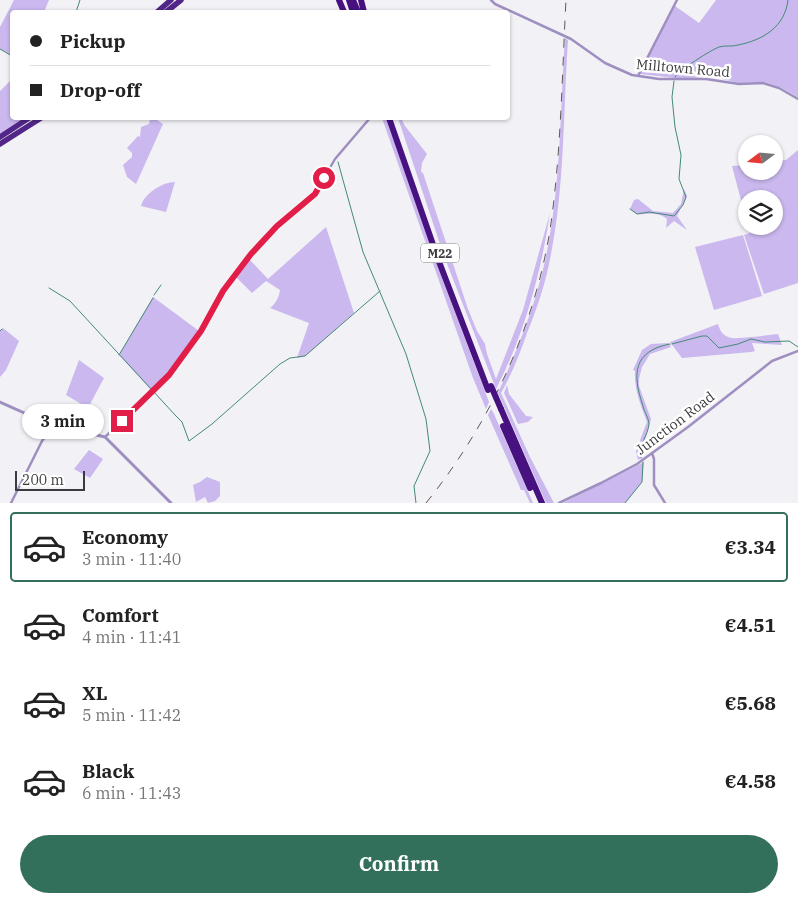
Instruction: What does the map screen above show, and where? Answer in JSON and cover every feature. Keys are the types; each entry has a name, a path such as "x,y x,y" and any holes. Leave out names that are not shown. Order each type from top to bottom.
{"highway":[{"path":"159,10 171,0"},
{"path":"168,10 181,0"},
{"path":"0,137 26,120"},
{"path":"0,144 38,120"},
{"name":"M22","path":"390,120 445,276 499,411 540,503"},
{"name":"M22","path":"395,120 490,388"}],"street":[{"name":"Milltown Road","path":"491,0 508,10"},
{"path":"638,76 677,0"},
{"name":"Milltown Road","path":"510,11 571,39 604,63 638,76 674,80 706,79 739,84 762,83 779,88 798,99"},
{"path":"106,437 169,375 201,331 225,287 268,234 316,192 334,159 368,120"},
{"name":"Junction Road","path":"559,503 614,477 652,454 772,361 798,351"},
{"path":"0,402 53,426 106,437 171,503"},
{"path":"11,503 42,441 53,426"},
{"path":"652,454 654,459 654,485 665,503"}],"shaded area":[{"path":"14,0 49,0 45,10 10,10 10,55 0,49 0,27"},
{"path":"716,0 798,0 798,97 780,87 765,82 739,83 709,76 684,79 640,74 675,6 699,23"},
{"path":"565,38 568,40 563,152 554,236 547,273 537,308 516,363 501,393 530,457 554,503 546,503 498,393 531,312 545,261 557,178"},
{"path":"10,81 10,120 22,120 0,134 0,91"},
{"path":"150,120 157,120 163,124 136,184 127,177 123,165 132,157 132,153 127,148 138,136 140,137 141,127 149,124"},
{"path":"383,120 387,120 445,286 489,402 486,409 473,378"},
{"path":"399,120 402,120 427,154 422,163 421,172 423,173 468,309 477,331 485,344 496,379 523,310 550,213 542,258 530,303 515,347 496,389 444,256"},
{"path":"798,150 798,283 764,294 744,235 783,235 783,190 738,190 732,166 738,166 738,180 783,180 783,160"},
{"path":"175,182 166,212 141,206 154,189"},
{"path":"684,189 687,196 677,216 687,230 674,221 666,228 667,219 656,214 637,214 630,209 634,200 638,199 653,211 673,213 681,204"},
{"path":"326,227 354,313 305,356 297,358 309,323 270,308 279,296 280,290 266,281 252,293 236,277 249,259 268,279"},
{"path":"743,235 762,296 714,310 695,247"},
{"path":"153,297 199,331 165,377 151,390 119,355"},
{"path":"718,324 722,333 731,338 778,334 782,345 752,343 755,351 751,352 682,358 670,342"},
{"path":"3,328 19,341 6,370 0,377 0,331"},
{"path":"669,343 671,347 650,354 642,367 639,386 651,419 642,450 643,457 638,460 636,451 647,422 638,397 635,371 633,370 642,350 651,344"},
{"path":"79,360 104,378 88,408 66,395"},
{"path":"507,385 509,394 526,416 533,417 528,422 518,424 504,393"},
{"path":"491,409 533,503 530,503 524,490 521,490 488,415"},
{"path":"89,450 103,459 90,478 74,469"},
{"path":"644,462 642,482 625,503 563,503"},
{"path":"207,477 220,482 220,496 215,501 208,503 205,497 196,502 193,485"}],"waterway":[{"path":"77,10 80,0"},
{"path":"675,77 689,65 721,46 736,46 764,36 782,18 788,0"},
{"path":"0,49 10,55"},
{"path":"630,209 637,214 649,212 674,216 683,205 686,197 679,179 681,155 675,127 672,97 674,81"},
{"path":"338,162 363,252 406,354 426,419 430,451 414,486 416,503"},
{"path":"154,295 161,285"},
{"path":"49,288 70,301 182,422 189,441 212,424 280,364 290,358 305,356 380,291"},
{"path":"119,355 153,298"},
{"path":"672,344 707,336 719,348 751,339 765,342 789,341 798,347"},
{"path":"641,458 640,453 649,424 637,384 638,366 642,358 649,352 670,344"},
{"path":"625,503 642,482 643,462"}],"railway":[{"path":"426,503 449,473 489,408 506,374 533,303 543,267 554,202 561,115 566,0"}],"route":[{"path":"122,421 169,375 210,317 223,291 251,254 268,234 315,194 324,178"}]}
